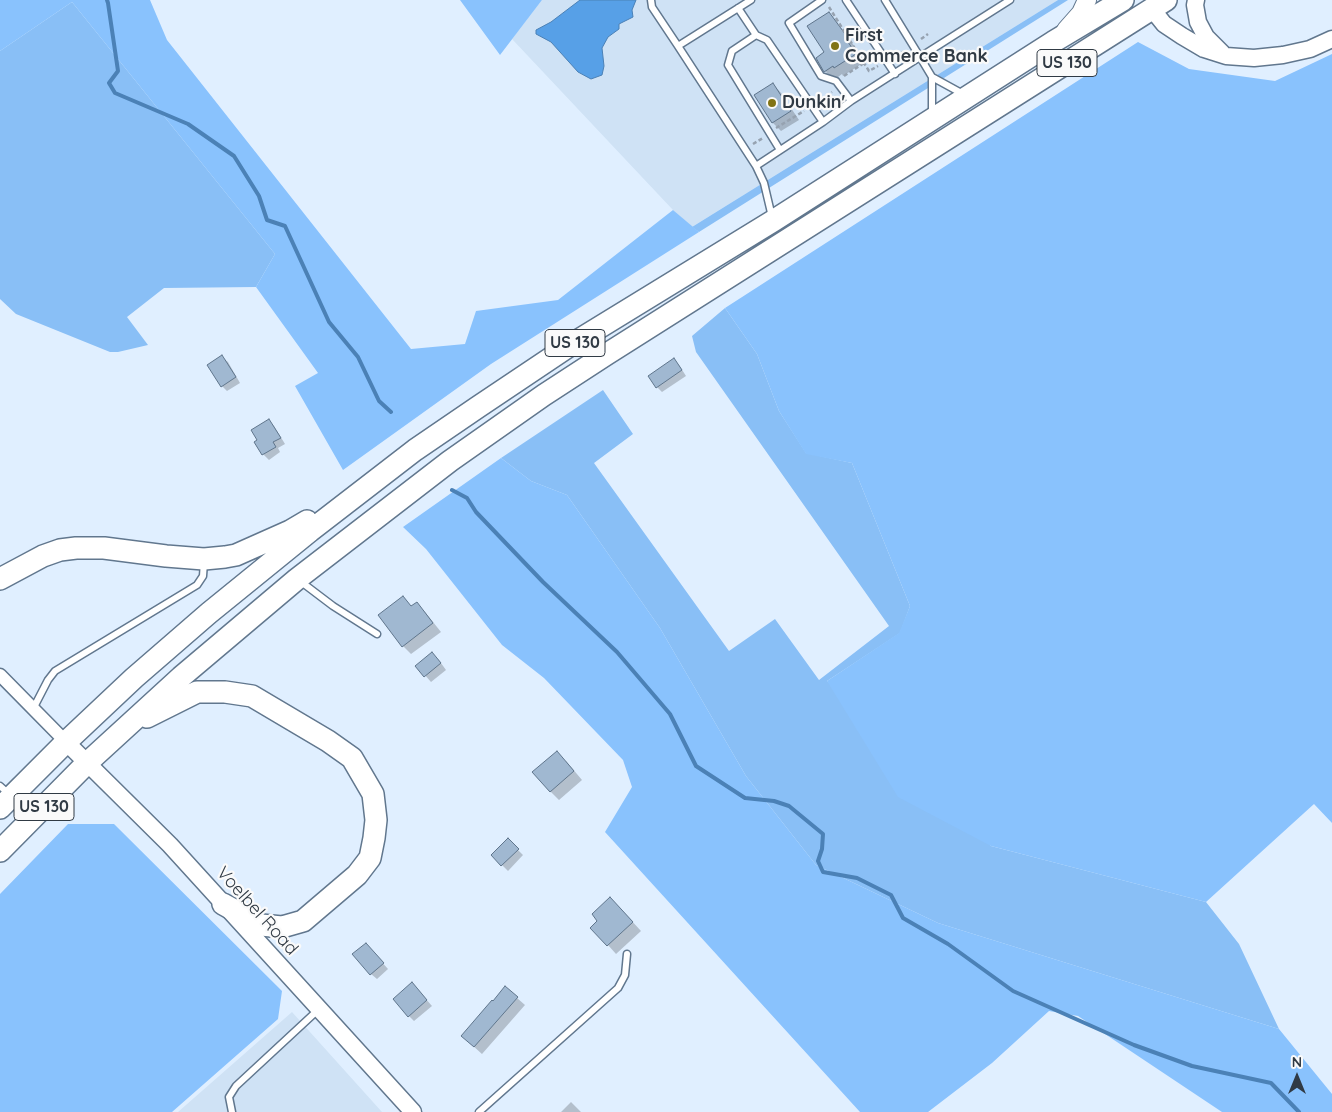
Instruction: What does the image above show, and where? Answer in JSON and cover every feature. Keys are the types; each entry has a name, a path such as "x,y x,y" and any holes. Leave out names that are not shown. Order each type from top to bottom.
{"highway":[{"name":"US 130","path":"4,796 209,612 415,450 552,357 773,221 1053,42 1124,0"},
{"name":"US 130","path":"0,851 87,763 181,677 297,579 450,461 544,395 1154,3"},
{"path":"0,579 43,556 60,550 76,548 104,548 204,559 236,555 290,531 360,492"},
{"path":"129,725 197,692 225,692 252,696 328,741 352,758 373,794 376,820 370,858 357,875 303,922 282,927 261,925 223,904"}],"main road":[{"path":"1053,42 1081,13 1087,0"}],"street":[{"path":"1196,0 1198,22 1206,37 1226,56"},
{"path":"1154,3 1164,24 1204,49 1226,56 1254,58 1283,56 1310,49 1332,39"},
{"path":"0,675 66,742"},
{"name":"Voelbel Road","path":"66,742 170,845 413,1112"}],"lane":[{"path":"651,0 652,7 756,166 764,183 773,221"},
{"path":"678,46 751,0"},
{"path":"822,0 789,22 820,76 836,81 851,101"},
{"path":"846,0 894,74"},
{"path":"885,0 932,76 968,97"},
{"path":"756,166 823,122 851,101 1010,0"},
{"path":"738,8 756,35 766,40 823,122"},
{"path":"756,35 732,51 728,65 780,150"},
{"path":"932,76 932,120"},
{"path":"33,708 55,671 197,585 203,576 204,559"},
{"path":"297,579 333,606 377,634"},
{"path":"479,1112 618,988 625,975 627,954"},
{"path":"232,1112 229,1097 236,1086 319,1009"}],"path":[{"path":"829,6 869,71 879,65"},
{"path":"920,39 928,34"},
{"path":"893,58 906,50"},
{"path":"848,82 844,76 864,63"},
{"path":"821,100 836,90"},
{"path":"775,128 807,109"},
{"path":"751,145 766,136"}],"shaded area":[{"path":"0,0 150,0 167,40 411,349 465,344 476,311 558,300 673,210 699,232 491,364 343,470 295,386 318,373 256,287 275,254 72,2 0,51"},
{"path":"460,0 542,0 500,55"},
{"path":"542,0 1058,0 692,227 673,210 512,39"},
{"path":"580,0 636,0 632,10 633,17 619,24 619,29 608,37 602,48 604,66 602,75 591,79 578,72 551,42 536,34 536,30 551,22"},
{"path":"1058,0 1068,0 699,232 692,227"},
{"path":"72,2 275,254 256,287 164,288 127,317 148,345 118,352 110,352 16,314 0,299 0,51"},
{"path":"1138,42 1189,69 1275,81 1332,54 1332,823 1314,804 1206,902 991,846 898,797 827,681 899,633 910,606 852,463 806,454 779,411 757,354 725,308"},
{"path":"725,308 757,354 779,411 806,453 852,463 910,606 900,633 827,681 991,846 1206,902 1239,944 1279,1029 938,923 816,865 746,776 660,628 567,495 531,481 501,458 603,390 633,434 594,463 729,651 775,619 819,680 889,626 696,352 692,336"},
{"path":"501,458 531,481 567,495 660,628 746,776 816,865 938,923 1279,1029 1332,1094 1332,1112 1222,1112 1078,1016 1049,1011 992,1063 928,1112 860,1112 605,832 632,787 623,760 544,678 502,645 426,549 403,527"},
{"path":"68,824 114,824 282,991 278,1019 172,1112 0,1112 0,894"},
{"path":"292,1012 382,1112 178,1112"}],"building":[{"name":"First Commerce Bank","path":"829,12 848,38 846,39 856,54 824,72 816,58 824,52 807,26"},
{"name":"Dunkin'","path":"773,83 791,111 772,123 754,95"},
{"path":"222,355 236,377 221,387 207,365"},
{"path":"674,358 682,370 656,388 648,376"},
{"path":"269,419 281,438 273,442 276,447 262,455 254,442 257,440 251,430"},
{"path":"403,596 411,606 417,602 433,623 402,647 378,615"},
{"path":"432,652 441,663 424,677 415,666"},
{"path":"557,751 574,771 550,792 532,772"},
{"path":"508,838 519,849 501,866 491,855"},
{"path":"610,897 633,922 607,946 590,928 597,921 592,914"},
{"path":"366,943 384,963 370,975 352,954"},
{"path":"412,982 427,1000 408,1017 393,999"},
{"path":"505,986 518,997 474,1047 461,1036"}],"waterway":[{"path":"107,0 118,71 109,83 115,93 188,124 234,156 259,196 267,220 285,226 329,322 358,357 379,401 391,412"},
{"path":"452,490 467,498 476,512 543,582 617,652 670,714 696,766 745,798 774,801 789,806 823,834 822,849 818,861 823,872 857,878 891,895 903,918 948,944 1013,991 1134,1045 1192,1066 1271,1083 1299,1112"}],"place":[{"name":"First Commerce Bank","path":"835,46"},
{"name":"Dunkin'","path":"772,103"}]}
